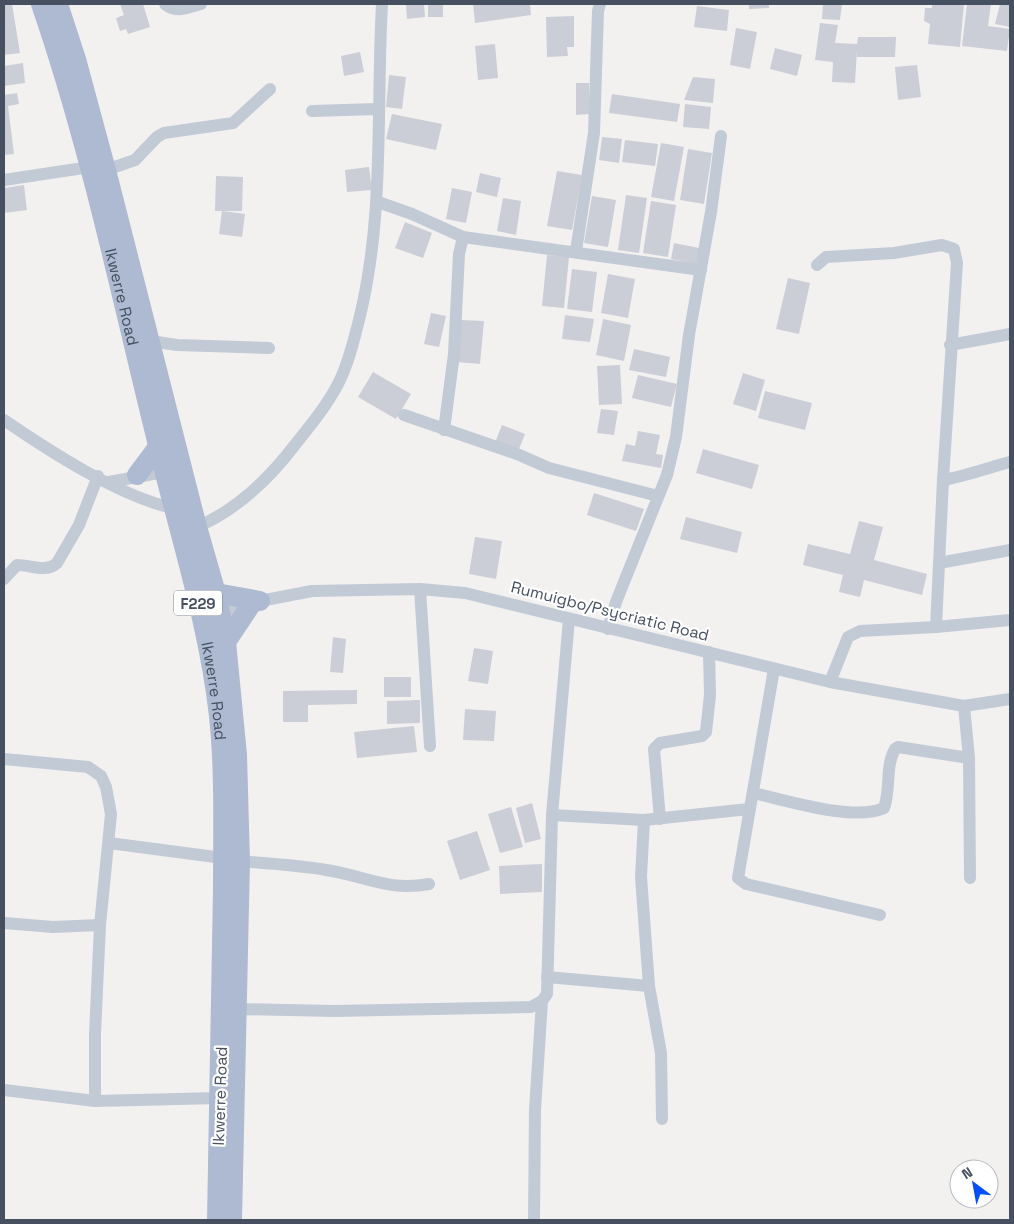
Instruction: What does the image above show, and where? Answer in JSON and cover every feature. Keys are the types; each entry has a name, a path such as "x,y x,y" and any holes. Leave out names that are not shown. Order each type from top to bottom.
{"main road":[{"name":"Ikwerre Road","path":"41,4 98,168 150,341 197,527 216,593 211,616 213,673 219,718 224,813 232,859 237,1009 232,1220"},
{"name":"Ikwerre Road","path":"58,4 76,59 172,508 211,616 226,642 236,755 219,1098 217,1220"},
{"path":"137,475 158,447"},
{"path":"216,593 255,604 226,642"}],"street":[{"path":"165,4 172,9 183,10 202,4"},
{"path":"197,527 217,519 275,471 320,414 339,383 355,334 369,280 378,202 378,109 382,4"},
{"path":"576,251 594,133 598,11 600,4"},
{"path":"4,180 98,168 136,160 157,137 164,133 233,123 270,89"},
{"path":"312,111 378,109"},
{"path":"608,629 616,602 644,537 667,475 676,436 689,335 701,270 721,136"},
{"path":"378,202 412,214 463,237 576,251 701,270"},
{"path":"444,430 454,354 459,254 463,237"},
{"path":"817,265 826,257 894,253 942,245 950,246 956,253 957,263 950,345 936,627"},
{"path":"950,345 1010,334"},
{"path":"150,341 177,345 269,348"},
{"path":"404,415 517,454 549,468 658,496"},
{"path":"4,420 146,502 172,508"},
{"path":"943,480 969,476 989,466 1010,462"},
{"path":"104,479 164,472"},
{"path":"4,579 17,565 52,568 57,564 104,479"},
{"path":"939,562 1010,550"},
{"path":"420,589 430,746"},
{"name":"Rumuigbo/Psycriatic Road","path":"211,616 312,591 420,589 465,593 830,682 964,706 1010,699"},
{"path":"237,1009 421,1010 531,1007 542,1001 547,994 552,815 569,618"},
{"path":"830,682 848,637 860,631 936,627 1010,620"},
{"path":"660,819 654,749 660,743 702,736 706,732 710,695 709,652"},
{"path":"774,669 754,793 749,809 737,874 738,878 742,882 880,914"},
{"path":"964,706 969,758 970,878"},
{"path":"754,793 827,810 871,812 884,808 887,799 891,757 894,749 898,747 969,758"},
{"path":"4,759 88,767 100,776 106,787 110,814 109,843 100,926 95,1034 95,1101"},
{"path":"552,815 644,820 749,809"},
{"path":"644,820 641,877 649,986 661,1053 662,1119"},
{"path":"109,843 320,869 386,885 411,887 430,884"},
{"path":"4,923 53,927 100,926"},
{"path":"547,977 649,986"},
{"path":"534,1220 534,1110 542,1001"},
{"path":"4,1090 95,1101 219,1098"}],"building":[{"path":"4,4 12,4 20,53 4,55"},
{"path":"120,4 143,4 150,27 128,34 126,29 120,31 116,18 124,15"},
{"path":"406,4 424,4 425,17 407,19"},
{"path":"428,4 443,4 443,17 428,17"},
{"path":"473,4 530,4 531,15 475,23"},
{"path":"749,4 769,4 769,8 749,9"},
{"path":"823,4 842,4 840,20 822,19"},
{"path":"932,4 964,4 960,47 928,44 930,24 924,21 925,8 932,8"},
{"path":"967,4 991,4 988,26 1010,29 1007,51 962,46"},
{"path":"1000,4 1010,4 1010,27 995,24"},
{"path":"697,6 729,10 727,31 694,27"},
{"path":"574,16 574,47 567,47 568,56 547,57 546,17"},
{"path":"820,23 838,25 835,43 857,44 858,37 896,37 895,57 857,57 857,50 855,83 832,82 833,62 815,60"},
{"path":"736,28 757,32 750,69 730,65"},
{"path":"495,44 498,78 478,80 475,46"},
{"path":"775,48 802,55 797,76 770,69"},
{"path":"360,52 364,72 344,76 341,56"},
{"path":"23,63 25,83 4,86 4,66"},
{"path":"917,65 921,97 898,100 895,67"},
{"path":"389,75 406,77 402,109 386,107"},
{"path":"693,77 715,79 713,103 684,100"},
{"path":"576,83 589,83 589,114 576,115"},
{"path":"17,93 19,104 8,106 14,154 4,155 4,95"},
{"path":"612,94 680,104 677,122 609,113"},
{"path":"685,104 711,107 709,129 683,127"},
{"path":"392,114 442,124 436,150 386,139"},
{"path":"602,137 622,139 619,163 599,160"},
{"path":"625,140 658,144 655,166 622,162"},
{"path":"661,143 684,147 674,201 651,197"},
{"path":"688,149 712,153 704,204 680,200"},
{"path":"369,167 372,190 347,192 345,170"},
{"path":"557,171 582,175 572,230 547,226"},
{"path":"480,173 501,178 497,197 476,192"},
{"path":"216,176 243,177 242,211 215,211"},
{"path":"24,185 27,210 4,213 4,188"},
{"path":"452,188 472,192 466,223 446,219"},
{"path":"626,195 647,198 639,253 618,250"},
{"path":"592,196 616,200 608,247 584,243"},
{"path":"503,198 521,201 516,235 497,231"},
{"path":"651,201 676,205 668,257 643,253"},
{"path":"222,211 245,214 242,237 219,234"},
{"path":"405,222 432,233 423,258 395,248"},
{"path":"674,243 699,248 696,264 671,259"},
{"path":"547,255 569,257 564,308 542,306"},
{"path":"572,269 597,272 592,312 567,309"},
{"path":"608,274 635,279 628,318 601,313"},
{"path":"788,278 810,283 799,334 776,329"},
{"path":"431,313 446,316 439,347 424,344"},
{"path":"565,315 594,319 590,342 562,339"},
{"path":"603,319 631,325 624,361 596,355"},
{"path":"460,320 484,321 480,364 457,362"},
{"path":"634,349 670,357 666,377 629,370"},
{"path":"620,365 622,404 599,405 597,366"},
{"path":"373,372 411,394 396,419 358,397"},
{"path":"743,373 765,380 756,411 733,404"},
{"path":"638,375 677,384 671,407 632,398"},
{"path":"765,391 812,403 805,430 758,418"},
{"path":"601,409 618,411 614,435 597,433"},
{"path":"502,425 525,434 517,454 494,445"},
{"path":"638,431 660,435 656,454 663,455 661,468 622,461 626,444 635,446"},
{"path":"703,449 759,465 752,489 696,473"},
{"path":"594,493 644,509 636,531 587,515"},
{"path":"686,517 742,532 737,553 680,539"},
{"path":"859,521 883,527 874,560 927,574 922,595 864,580 860,597 839,592 843,575 803,565 808,544 850,554"},
{"path":"475,537 502,541 496,579 469,574"},
{"path":"333,637 346,639 343,673 330,672"},
{"path":"474,648 493,651 488,684 468,681"},
{"path":"384,677 411,677 411,697 384,697"},
{"path":"357,690 357,704 308,705 308,722 283,722 283,691"},
{"path":"420,700 420,723 387,724 387,701"},
{"path":"465,709 496,711 494,741 463,740"},
{"path":"414,726 417,752 357,758 354,732"},
{"path":"532,803 541,839 525,843 516,808"},
{"path":"511,807 523,847 500,853 488,814"},
{"path":"477,831 490,870 460,880 447,841"},
{"path":"542,864 542,892 500,894 499,866"}]}
